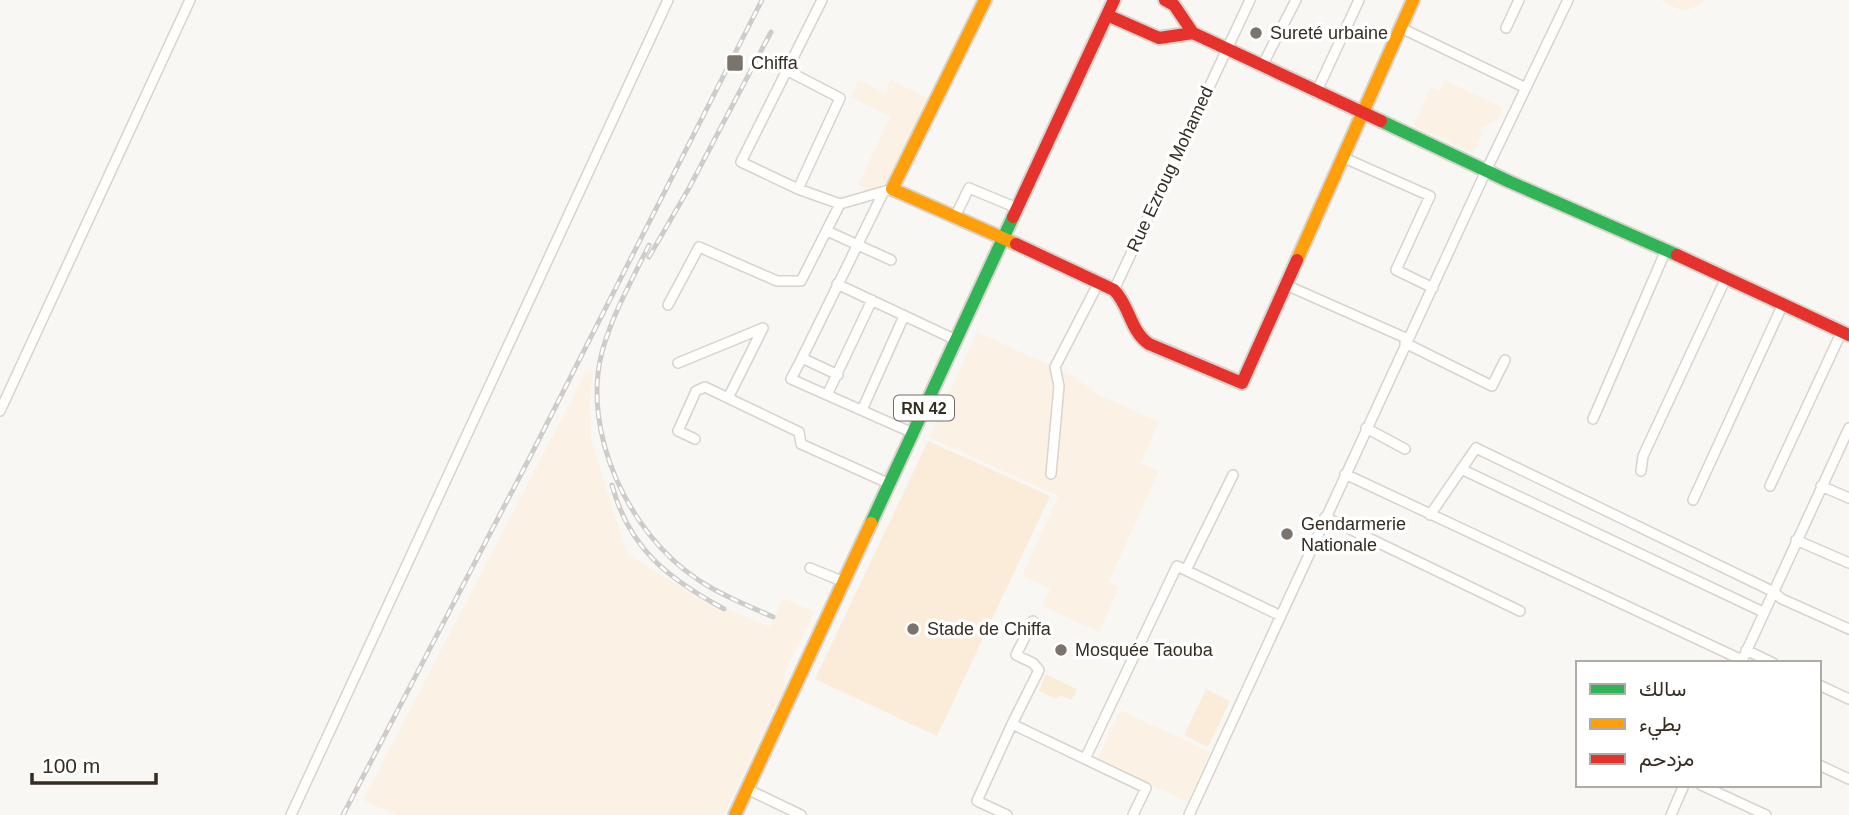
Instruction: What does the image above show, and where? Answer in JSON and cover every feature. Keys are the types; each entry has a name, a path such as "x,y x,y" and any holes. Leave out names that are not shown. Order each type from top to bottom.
{"main road":[{"path":"985,0 887,191 955,217 1114,290 1130,310 1131,321 1144,342 1242,383 1413,0"},
{"name":"RN 42","path":"734,815 1114,0"},
{"path":"1165,0 1174,5 1193,33 1316,93 1845,333"},
{"path":"1107,15 1159,38 1193,33"}],"street":[{"path":"0,411 190,0"},
{"path":"291,815 668,0"},
{"path":"822,0 741,162 799,189 840,204 887,191"},
{"name":"Rue Ezroug Mohamed","path":"1114,290 1250,0"},
{"path":"1262,66 1296,0"},
{"path":"1316,93 1359,0"},
{"path":"1506,28 1519,0"},
{"path":"1189,815 1366,428 1568,0"},
{"path":"1401,28 1527,88"},
{"path":"786,70 840,97 799,189"},
{"path":"1342,156 1430,196 1395,270 1433,288"},
{"path":"955,217 969,188 1017,208"},
{"path":"887,191 837,284 791,379 912,433"},
{"path":"668,305 699,247 777,281 801,281 840,204"},
{"path":"827,231 891,260"},
{"path":"1593,419 1666,250"},
{"path":"1641,471 1643,456 1726,278"},
{"path":"1051,474 1059,386 1055,368 1099,282"},
{"path":"837,284 956,340"},
{"path":"1286,285 1407,341 1492,386 1505,359"},
{"path":"827,395 872,300"},
{"path":"1693,500 1783,304"},
{"path":"862,410 904,316"},
{"path":"678,363 763,328 728,398"},
{"path":"1770,486 1845,333"},
{"path":"802,358 838,375"},
{"path":"695,439 678,431 696,391 705,387 799,432 801,444 890,484"},
{"path":"1366,428 1405,449"},
{"path":"1345,474 1741,661 1849,428"},
{"path":"1430,515 1476,448 1772,591 1782,600 1849,629"},
{"path":"1461,469 1763,611"},
{"path":"1186,570 1233,475"},
{"path":"1821,486 1849,498"},
{"path":"1325,517 1520,611"},
{"path":"1796,540 1849,563"},
{"path":"1085,759 1177,566 1281,616"},
{"path":"810,568 844,582"},
{"path":"1007,815 977,801 1040,670 1033,663 1016,655 1033,621"},
{"path":"1746,650 1769,661"},
{"path":"1821,686 1849,699"},
{"path":"1012,724 1146,788 1133,815"},
{"path":"1821,766 1849,779"},
{"path":"1671,815 1683,787"},
{"path":"1704,787 1766,815"},
{"path":"747,789 801,815"}],"shaded area":[{"path":"1660,0 1707,0 1684,12"},
{"path":"859,80 885,93 891,80 928,98 888,182 865,192 863,186 858,185 890,117 851,97"},
{"path":"1445,80 1503,108 1497,120 1479,129 1483,132 1473,153 1413,125 1431,87 1440,91"},
{"path":"977,332 1076,377 1093,392 1159,422 1141,463 1159,471 1109,581 1119,587 1099,632 1042,606 1050,589 1022,576 1058,496 929,437"},
{"path":"593,371 591,439 627,554 723,613 727,609 770,627 783,598 815,612 785,672 784,689 723,815 396,815 363,800 586,372"},
{"name":"Stade de Chiffa","path":"928,441 1050,496 937,736 815,679"},
{"path":"1046,674 1077,689 1072,700 1060,695 1057,699 1039,691"},
{"path":"1206,689 1230,701 1208,747 1184,735"},
{"path":"1120,710 1211,752 1188,802 1097,760"}],"railway":[{"path":"343,815 531,455 762,0"},
{"path":"649,257 689,188 771,32"},
{"path":"649,245 617,311 602,352 597,383 598,415 605,447 616,479 632,508 651,536 673,560 715,590 773,617"},
{"path":"612,485 629,527 654,560 686,586 724,609"}],"traffic: fast":[{"path":"1381,121 1510,182 1677,255"},
{"path":"871,523 1013,217"}],"traffic: slow":[{"path":"985,0 892,189 1016,244"},
{"path":"1297,260 1413,0"},
{"path":"735,815 871,523"}],"traffic: jam":[{"path":"1013,217 1114,0"},
{"path":"1165,0 1174,5 1193,33"},
{"path":"1107,15 1159,38 1193,33 1381,121"},
{"path":"1016,244 1114,290 1124,303 1138,332 1149,344 1242,383 1297,260"},
{"path":"1677,255 1849,335"}],"place":[{"name":"Sureté urbaine","path":"1256,33"},
{"name":"Chiffa","path":"735,63"},
{"name":"Gendarmerie Nationale","path":"1287,534"},
{"name":"Stade de Chiffa","path":"913,629"},
{"name":"Mosquée Taouba","path":"1061,650"}]}
